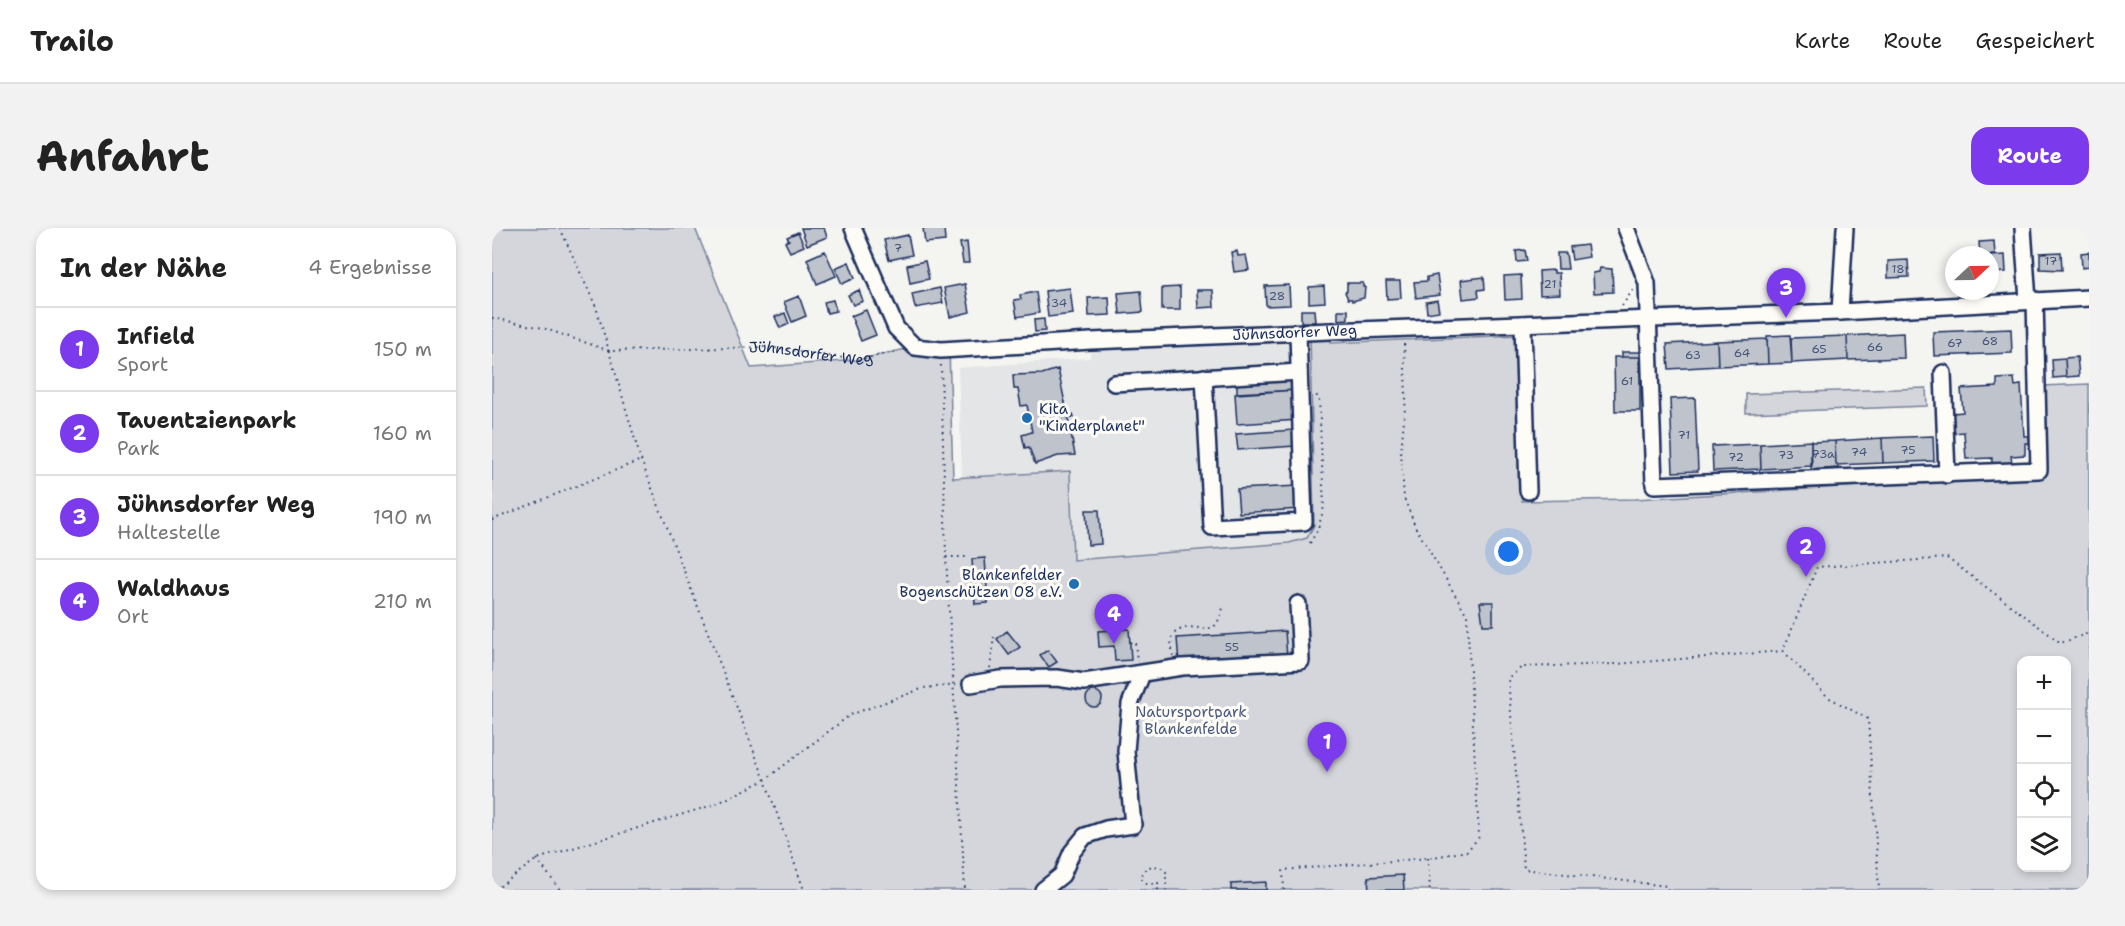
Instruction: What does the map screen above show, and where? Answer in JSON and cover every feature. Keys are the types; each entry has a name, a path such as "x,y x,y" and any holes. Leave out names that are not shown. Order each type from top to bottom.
{"street":[{"path":"853,228 896,328 915,347"},
{"path":"1626,228 1647,283 1654,485 2039,470 2031,301 2023,228"},
{"path":"1840,312 1845,228"},
{"name":"Jühnsdorfer Weg","path":"915,347 941,350 1091,341 1840,312 2089,298"},
{"path":"1523,324 1527,491"},
{"path":"1204,376 1212,527 1304,522 1298,333"},
{"path":"1114,383 1299,372"},
{"path":"1943,373 1947,475"},
{"path":"971,684 999,679 1057,678 1084,682 1178,668 1300,661 1298,604"},
{"path":"1043,890 1062,874 1072,852 1085,836 1106,829 1133,825 1126,751 1130,704 1140,674"}],"path":[{"path":"560,228 596,307 641,460 765,780 804,890"},
{"path":"492,318 543,328 610,351"},
{"path":"1284,890 1283,870 1428,858 1467,851 1479,837 1467,615 1416,528 1404,498 1401,452 1406,398 1403,328"},
{"name":"Jühnsdorfer Weg","path":"610,351 768,347 857,360 915,347"},
{"path":"941,350 946,557 965,890"},
{"path":"1310,543 1318,529 1324,507 1319,399"},
{"path":"492,520 641,460"},
{"path":"946,557 966,557"},
{"path":"1783,651 1817,567 1947,558 2061,643 2089,633"},
{"path":"1178,668 1172,652 1173,634 1191,626 1214,627 1223,608"},
{"path":"994,637 990,669 999,679"},
{"path":"1130,642 1135,642 1140,674"},
{"path":"1668,890 1667,886 1524,869 1508,678 1522,667 1616,664 1783,651"},
{"path":"1783,651 1828,697 1868,719 1879,890"},
{"path":"495,890 537,859 716,804 765,780 850,715 924,688 971,684"},
{"path":"1428,858 1430,890"},
{"path":"537,859 560,890"},
{"path":"1158,890 1158,883 1148,884 1141,879 1142,873 1148,867 1159,866 1166,872 1166,890"}],"shaded area":[{"path":"1310,332 1314,526 1307,538 1289,543 1073,560 1070,471 962,477 958,368 1090,358 1091,341"}],"green space":[{"name":"Natursportpark Blankenfelde","path":"492,228 695,228 751,368 857,360 915,347 949,349 953,478 1070,471 1073,560 1289,543 1307,538 1314,525 1310,332 1330,331 1330,343 1519,335 1522,501 1635,499 2046,475 2043,386 2089,384 2089,890 492,890"},
{"path":"1926,388 1927,406 1746,413 1746,394"}],"building":[{"path":"801,228 824,228 827,237 807,245"},
{"path":"923,228 944,228 945,241 925,243"},
{"path":"798,232 804,246 790,252 785,242 789,240 787,237"},
{"path":"908,235 912,255 889,260 884,240"},
{"path":"1994,241 1994,246 1979,246 1979,242"},
{"path":"967,242 969,263 963,263 960,243"},
{"path":"1587,245 1589,257 1572,260 1570,247"},
{"path":"1525,250 1527,261 1517,262 1516,251"},
{"path":"825,251 836,276 817,284 807,259"},
{"path":"1237,251 1238,256 1246,255 1249,270 1234,272 1231,252"},
{"path":"2061,252 2062,270 2040,269 2040,253"},
{"path":"2089,252 2089,267 2082,268 2081,253"},
{"path":"1557,253 1566,253 1568,269 1558,269"},
{"path":"1999,255 2005,255 2006,272 1999,272"},
{"path":"1908,260 1909,277 1888,278 1888,261"},
{"path":"925,261 929,279 910,283 907,265"},
{"path":"849,262 855,278 842,284 835,268"},
{"path":"1600,268 1612,269 1613,292 1594,293 1593,273 1599,272"},
{"path":"1554,270 1554,273 1559,273 1560,294 1540,295 1539,271"},
{"path":"1437,275 1440,295 1416,298 1414,282 1427,281 1427,277"},
{"path":"1521,275 1522,299 1505,300 1504,276"},
{"path":"1484,277 1485,289 1478,290 1479,297 1463,299 1461,280"},
{"path":"1386,281 1400,281 1401,298 1387,299"},
{"path":"1347,283 1363,283 1364,298 1352,301 1348,299 1345,292"},
{"path":"965,284 970,312 950,317 944,288"},
{"path":"1289,285 1290,305 1266,306 1265,286"},
{"path":"1324,286 1325,302 1309,303 1309,287"},
{"path":"1180,287 1180,310 1162,310 1162,288"},
{"path":"940,288 943,303 915,308 912,294"},
{"path":"1070,288 1073,314 1048,317 1045,291"},
{"path":"859,290 863,301 853,305 848,295"},
{"path":"1197,290 1213,290 1214,307 1198,308"},
{"path":"1141,291 1143,312 1120,314 1118,293"},
{"path":"1036,292 1039,313 1017,317 1014,300 1021,299 1020,295"},
{"path":"799,296 806,316 792,322 784,302"},
{"path":"1109,297 1110,315 1089,316 1088,298"},
{"path":"833,300 836,311 827,313 824,302"},
{"path":"1437,300 1439,311 1427,313 1426,302"},
{"path":"866,310 876,335 861,341 851,316"},
{"path":"1301,310 1314,310 1315,322 1301,322"},
{"path":"1338,310 1348,310 1348,319 1338,320"},
{"path":"785,313 789,324 780,328 775,317"},
{"path":"1044,319 1045,331 1035,332 1034,320"},
{"path":"2011,329 2012,353 1934,356 1933,332"},
{"path":"1903,333 1904,358 1848,360 1847,336"},
{"path":"1790,335 1792,363 1768,364 1767,336"},
{"path":"1847,336 1848,360 1792,363 1791,338"},
{"path":"1767,339 1768,364 1718,366 1717,341"},
{"path":"1717,341 1718,366 1669,369 1667,344"},
{"path":"1622,352 1642,352 1642,363 1639,363 1640,357 1622,357"},
{"path":"1614,357 1640,357 1640,411 1615,411"},
{"path":"2077,357 2079,376 2066,377 2065,358"},
{"path":"2065,358 2066,377 2053,378 2052,359"},
{"path":"1058,369 1066,408 1063,409 1064,415 1073,414 1074,417 1068,419 1075,455 1058,456 1035,464 1029,447 1025,448 1022,435 1032,432 1027,405 1021,406 1018,389 1014,389 1013,375 1042,374"},
{"path":"1295,378 1296,390 1237,393 1237,382"},
{"path":"2014,378 2015,386 2021,385 2024,436 2029,436 2030,443 2025,443 2025,455 2011,456 2012,463 1992,465 1992,458 1966,459 1964,432 1954,433 1953,413 1963,412 1961,389 1997,387 1997,379"},
{"path":"1297,390 1299,420 1237,424 1235,394"},
{"path":"1695,398 1698,471 1673,472 1670,399"},
{"path":"1294,430 1295,446 1238,450 1236,434"},
{"path":"1933,436 1934,461 1883,463 1882,438"},
{"path":"1882,438 1883,463 1836,465 1835,441"},
{"path":"1811,441 1812,466 1761,469 1760,444"},
{"path":"1835,441 1838,468 1811,470 1811,442"},
{"path":"1760,444 1761,469 1713,471 1712,446"},
{"path":"1298,486 1299,509 1239,513 1237,489"},
{"path":"1086,510 1099,510 1101,544 1088,545"},
{"path":"985,558 988,603 975,604 972,559"},
{"path":"1480,602 1493,602 1493,625 1483,625"},
{"path":"1129,629 1131,660 1115,661 1114,646 1099,647 1098,631"},
{"path":"1007,631 1020,647 1009,655 997,639"},
{"path":"1285,631 1287,657 1179,663 1177,638"},
{"path":"1048,650 1057,662 1049,667 1040,655"},
{"path":"1091,691 1097,691 1102,699 1100,705 1091,707 1086,702 1086,696"},
{"path":"1403,875 1404,890 1369,890 1368,877"},
{"path":"1266,882 1266,890 1231,890 1231,884"}],"place":[{"name":"Jühnsdorfer Weg","path":"1786,318"},
{"name":"Kita \"Kinderplanet\"","path":"1027,418"},
{"name":"Tauentzienpark","path":"1806,577"},
{"name":"Blankenfelder Bogenschützen 08 e.V.","path":"1074,584"},
{"name":"Waldhaus","path":"1114,644"},
{"name":"Infield","path":"1327,772"}]}
